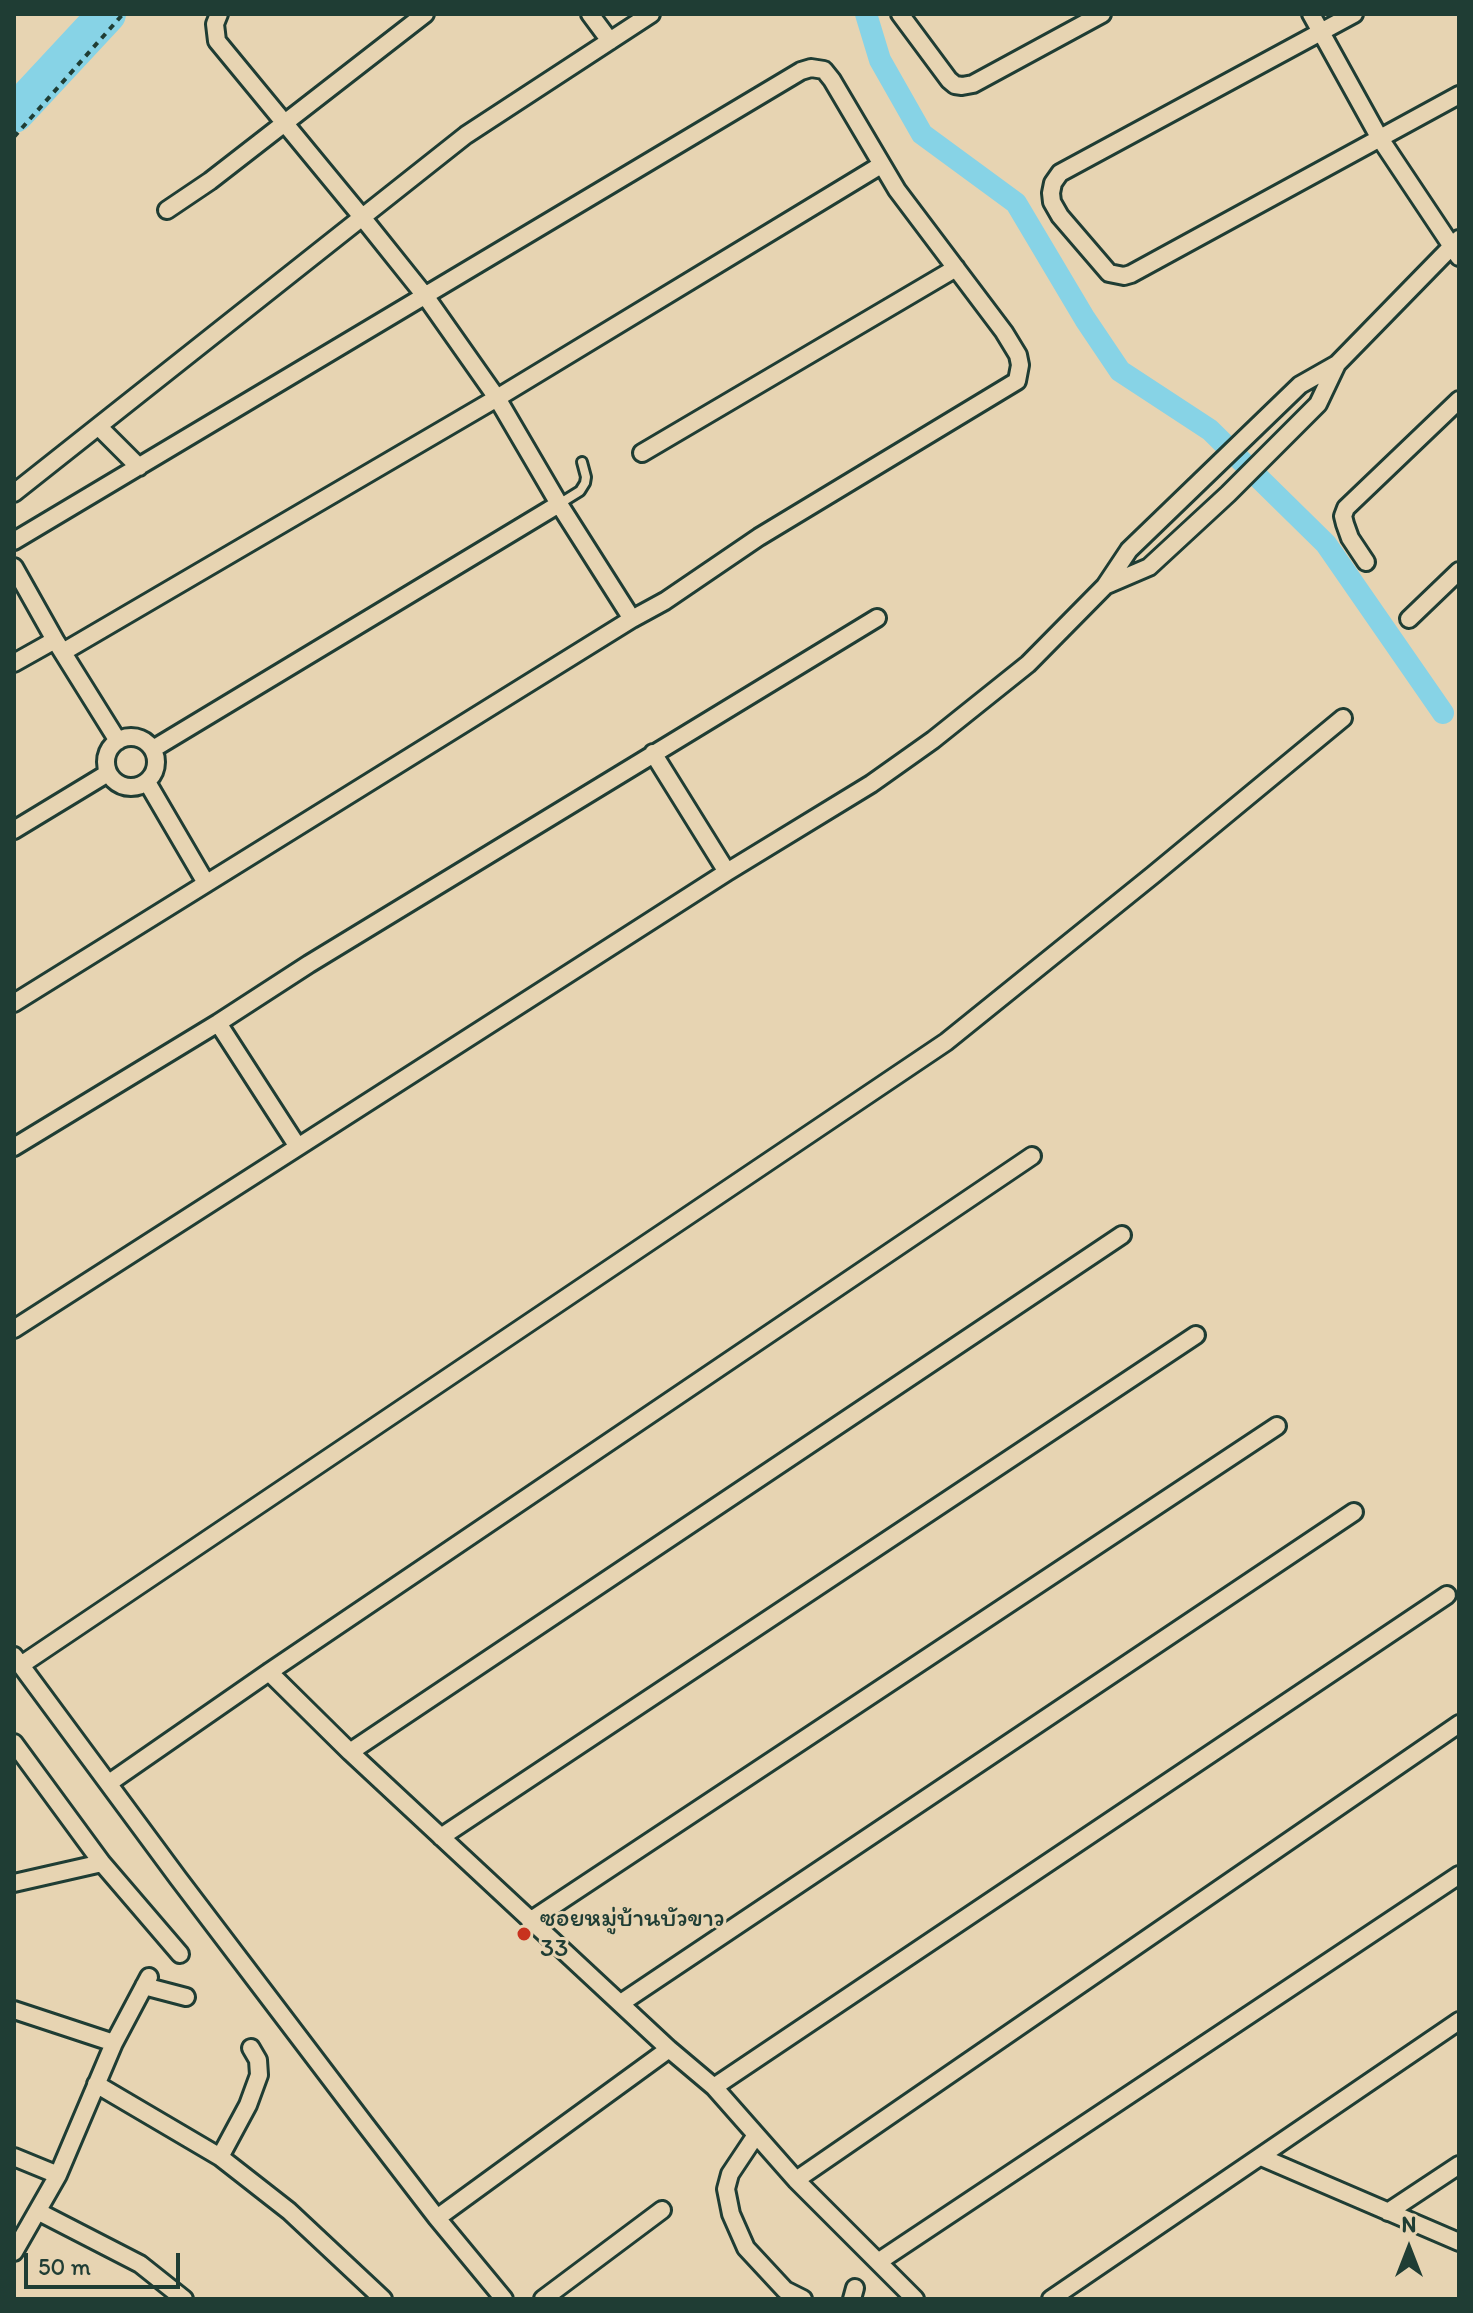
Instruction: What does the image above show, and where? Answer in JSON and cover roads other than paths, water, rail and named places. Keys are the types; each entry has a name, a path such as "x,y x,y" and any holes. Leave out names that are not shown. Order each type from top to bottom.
{"street":[{"path":"219,14 215,24 217,41 426,297 497,398 632,619"},
{"path":"167,210 210,181 425,14"},
{"path":"590,14 610,41"},
{"path":"14,493 466,135 651,14"},
{"path":"900,14 949,80 962,86 973,84 1102,14"},
{"path":"14,1329 727,872 871,784 933,740 1028,664 1105,586 1129,550 1300,385 1337,364 1456,248 1379,137 1311,14"},
{"path":"1354,14 1060,173 1051,193 1060,216 1109,273 1131,274 1459,95"},
{"path":"14,541 801,71 811,68 824,70 832,80 881,165 1004,332 1018,355 1020,365 1017,381 759,537 665,601 14,1003"},
{"path":"14,663 59,646 497,398 881,165"},
{"path":"642,453 956,268"},
{"path":"1105,586 1149,567 1228,494 1318,404 1337,364"},
{"path":"1366,562 1350,538 1343,516 1346,508 1459,400"},
{"path":"99,427 139,467"},
{"path":"153,749 559,504"},
{"path":"14,567 118,741"},
{"path":"1409,619 1459,571"},
{"path":"14,1147 877,618"},
{"path":"504,2299 437,2218 178,1878 18,1661 946,1042 1343,718"},
{"path":"137,737 153,749 157,766 147,782 137,787 126,787 115,782 108,773 107,755 118,741 137,737"},
{"path":"653,753 727,872"},
{"path":"14,830 108,773"},
{"path":"147,782 206,883"},
{"path":"218,1023 298,1147"},
{"path":"109,1783 1032,1156"},
{"path":"350,1752 1122,1235"},
{"path":"441,1837 1196,1335"},
{"path":"530,1921 1277,1426"},
{"path":"621,2003 1354,1512"},
{"path":"714,2087 1447,1595"},
{"path":"269,1672 530,1921 714,2087 796,2180 915,2299"},
{"path":"796,2180 1459,1724"},
{"path":"14,1743 102,1863 180,1954"},
{"path":"14,1883 102,1863"},
{"path":"878,2262 1459,1875"},
{"path":"14,2252 58,2175 114,2043 147,1981 186,1997"},
{"path":"14,2010 114,2043"},
{"path":"1051,2299 1459,2021"},
{"path":"220,2157 248,2105 259,2075 258,2060 251,2048"},
{"path":"437,2218 669,2049"},
{"path":"96,2084 220,2157 289,2211 383,2299"},
{"path":"756,2135 730,2174 726,2189 731,2214 746,2248 785,2290 803,2299"},
{"path":"14,2157 58,2175"},
{"path":"1261,2157 1459,2242"},
{"path":"1388,2212 1459,2165"},
{"path":"543,2299 662,2210"},
{"path":"39,2212 140,2264 184,2299"}],"lane":[{"path":"559,504 580,491 585,483 582,462"}],"waterway":[{"path":"14,114 107,14"},
{"path":"866,14 880,60 922,134 1016,203 1120,371 1210,430 1326,544 1443,713"}],"place":[{"name":"ซอยหมู่บ้านบัวขาว 33","path":"524,1934"}]}
